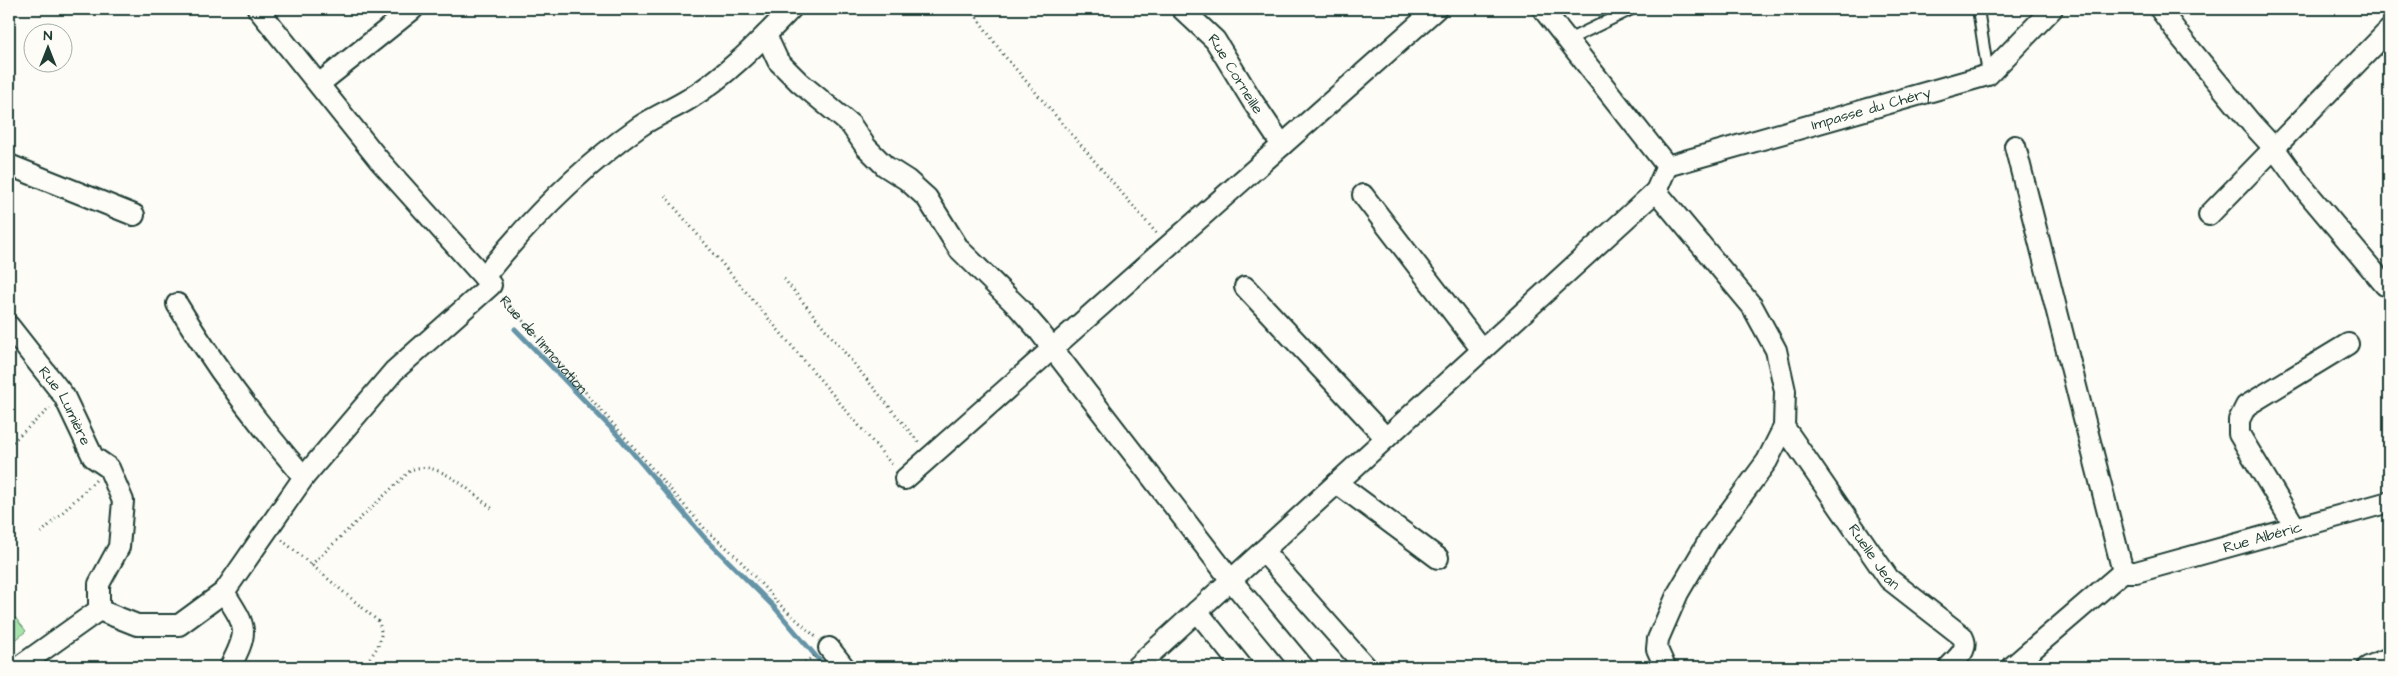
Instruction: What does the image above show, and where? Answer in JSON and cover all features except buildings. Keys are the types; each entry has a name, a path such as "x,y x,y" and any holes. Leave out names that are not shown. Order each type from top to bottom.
{"street":[{"path":"258,9 379,160 488,281"},
{"path":"319,84 413,9"},
{"path":"19,667 99,610 137,625 179,625 224,592 304,477 394,372 488,281 511,243 557,194 641,126 690,99 744,57 791,9"},
{"name":"Rue Corneille","path":"1182,9 1215,40 1252,102 1282,145"},
{"path":"904,479 1053,350 1436,9"},
{"path":"1136,667 1656,191 1667,166 1543,9"},
{"path":"1988,75 2052,9"},
{"path":"2160,9 2251,123 2274,148 2301,185 2385,285"},
{"path":"2209,215 2389,30"},
{"path":"766,34 778,61 799,82 851,125 866,147 885,166 907,180 927,198 958,250 1018,308 1053,350 1231,580 1303,667"},
{"name":"Impasse du Chéry","path":"1667,166 1988,75"},
{"path":"2013,666 2130,571 2118,554 2016,146"},
{"path":"9,165 134,215"},
{"path":"1656,191 1752,306 1776,350 1785,391 1784,427 1767,461 1711,536 1678,594 1658,639 1657,649 1665,667"},
{"path":"1363,195 1482,350"},
{"path":"1245,287 1386,438"},
{"path":"177,304 236,394 304,477"},
{"name":"Rue Lumière","path":"9,326 64,396 93,456 109,468 123,501 119,547 99,584 99,610"},
{"path":"2295,527 2239,434 2239,420 2246,406 2348,344"},
{"name":"Ruelle Jean","path":"1784,427 1889,578 1962,636 1966,642 1965,648 1949,667"},
{"path":"1337,483 1438,558"},
{"name":"Rue Albéric","path":"2130,571 2389,502"},
{"path":"1263,551 1366,667"},
{"path":"224,592 244,628 243,643 230,667"},
{"path":"1197,611 1242,667"},
{"path":"829,648 844,667"},
{"path":"2368,667 2389,658"}],"lane":[{"path":"1568,40 1632,9"},
{"path":"1978,9 1988,75"}],"path":[{"path":"971,9 1002,52 1168,246"},
{"path":"665,196 904,479"},
{"path":"784,279 930,456"},
{"name":"Rue de l'Innovation","path":"488,281 705,530 736,556 779,604 829,648"},
{"path":"9,445 64,396"},
{"path":"311,565 411,470 418,467 429,467 442,472 494,510"},
{"path":"41,533 109,468"},
{"path":"269,528 378,621 383,630 382,639 363,667"}],"green space":[{"path":"9,610 26,631 9,646"}],"waterway":[{"path":"515,329 614,431 704,537 775,608 825,667"}]}
